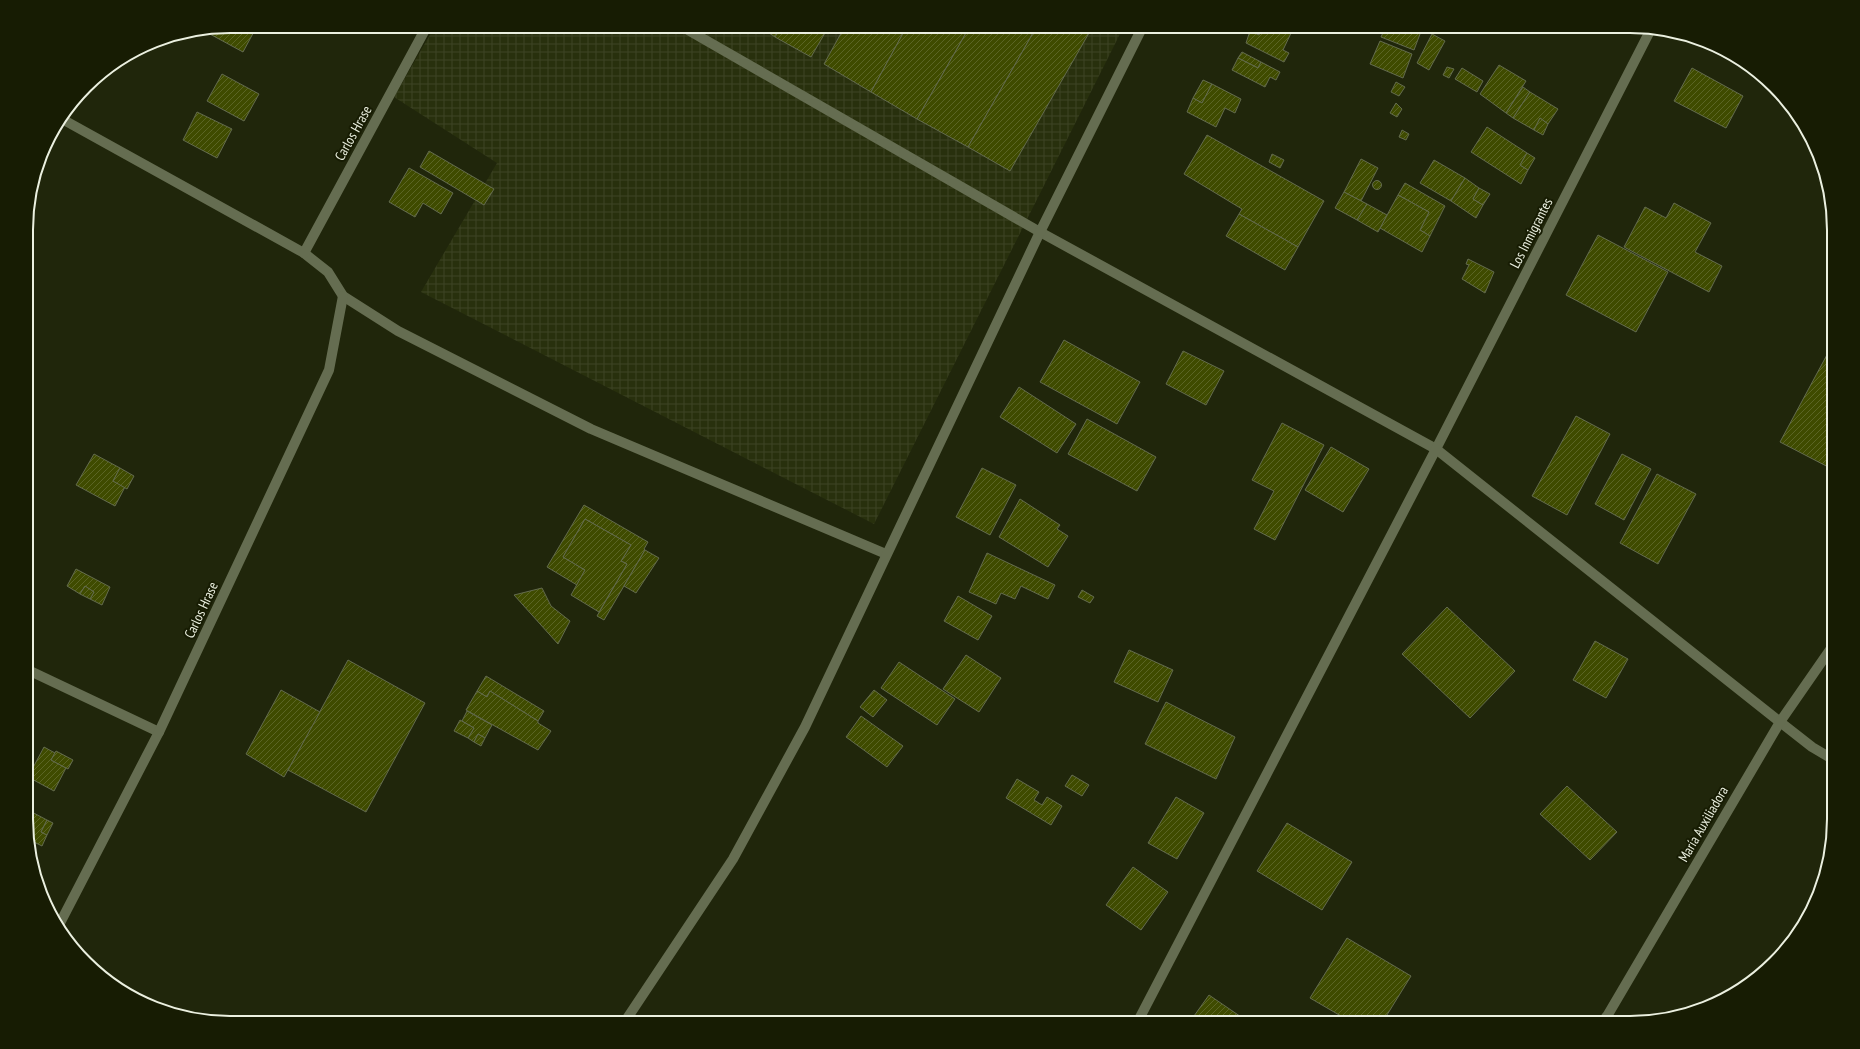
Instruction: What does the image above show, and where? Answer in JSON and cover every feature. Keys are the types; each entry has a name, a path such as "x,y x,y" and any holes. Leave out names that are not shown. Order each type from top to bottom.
{"street":[{"name":"Carlos Hrase","path":"304,253 423,33"},
{"path":"693,33 1040,232 1436,449 1780,722 1812,747 1827,756"},
{"path":"629,1016 733,859 805,727 1040,232 1140,33"},
{"name":"Los Inmigrantes","path":"1141,1016 1436,449 1649,34"},
{"path":"65,121 304,253 328,272 343,296 398,331 591,429 886,554"},
{"name":"Carlos Hrase","path":"61,921 159,732 329,370 343,296"},
{"name":"María Auxiliadora","path":"1607,1016 1780,722 1827,654"},
{"path":"33,672 159,732"}],"shaded area":[{"path":"431,33 1120,33 874,524 421,292 497,163 394,97"}],"building":[{"path":"253,33 243,52 210,34"},
{"path":"769,33 778,33 775,37"},
{"path":"778,33 825,33 811,57 775,37"},
{"path":"841,33 903,33 871,92 824,64"},
{"path":"903,33 966,33 917,119 871,92"},
{"path":"966,33 1033,33 968,147 917,119"},
{"path":"1033,33 1089,33 1010,171 968,147"},
{"path":"1249,33 1259,35 1260,33 1291,33 1283,50 1289,53 1284,62 1246,43"},
{"path":"1383,33 1420,33 1414,50 1381,37"},
{"path":"1432,34 1445,41 1429,70 1417,63"},
{"path":"1380,41 1412,54 1403,78 1370,64"},
{"path":"1242,52 1261,62 1258,68 1238,58"},
{"path":"1238,58 1258,68 1261,62 1280,72 1276,80 1270,77 1265,87 1232,70"},
{"path":"1499,65 1526,81 1506,113 1480,94"},
{"path":"1447,67 1454,69 1449,78 1443,75"},
{"path":"1462,68 1483,81 1477,92 1455,79"},
{"path":"1692,68 1743,96 1726,128 1674,101"},
{"path":"222,74 259,94 244,121 207,101"},
{"path":"1203,80 1212,84 1202,103 1193,98"},
{"path":"1396,82 1405,87 1399,96 1391,92"},
{"path":"1212,84 1241,99 1235,113 1225,108 1216,127 1187,112 1193,98 1202,103"},
{"path":"1523,87 1530,92 1513,118 1506,113"},
{"path":"1530,92 1558,109 1548,124 1540,118 1534,130 1513,118"},
{"path":"1396,103 1402,109 1397,117 1390,113"},
{"path":"197,112 232,129 217,158 183,140"},
{"path":"1540,118 1548,124 1543,135 1534,130"},
{"path":"1487,127 1527,153 1520,165 1528,170 1521,184 1471,152"},
{"path":"1402,130 1409,134 1406,140 1399,137"},
{"path":"1207,135 1324,201 1298,247 1239,214 1242,209 1184,174"},
{"path":"429,151 494,189 484,205 420,167"},
{"path":"1527,153 1535,158 1528,170 1520,165"},
{"path":"1272,154 1284,160 1280,168 1269,162"},
{"path":"1361,159 1378,168 1361,201 1344,192"},
{"path":"1434,160 1465,178 1451,201 1420,183"},
{"path":"409,168 453,193 441,214 423,203 415,217 389,202"},
{"path":"1465,178 1479,188 1473,199 1483,205 1476,218 1451,201"},
{"path":"1377,180 1382,185 1377,190 1372,185"},
{"path":"1405,183 1445,206 1430,236 1420,230 1429,212 1398,195"},
{"path":"1479,188 1490,194 1483,205 1473,199"},
{"path":"1344,192 1367,204 1357,220 1335,208"},
{"path":"1398,195 1429,212 1420,230 1430,236 1422,252 1380,228"},
{"path":"1674,203 1711,223 1695,252 1722,266 1709,292 1624,247 1645,207 1666,218"},
{"path":"1367,204 1387,215 1378,232 1357,220"},
{"path":"1239,214 1298,247 1285,270 1226,236"},
{"path":"1598,235 1668,272 1636,332 1566,295"},
{"path":"1468,259 1494,272 1485,293 1462,279 1469,265 1466,264"},
{"path":"1064,340 1140,382 1117,424 1040,382"},
{"path":"1183,351 1224,371 1206,405 1166,384"},
{"path":"1827,355 1827,466 1780,442"},
{"path":"1019,387 1076,424 1057,453 1000,417"},
{"path":"1576,416 1610,434 1567,515 1532,496"},
{"path":"1087,419 1156,457 1137,491 1068,454"},
{"path":"1282,423 1324,445 1275,540 1254,529 1274,491 1252,480"},
{"path":"1331,447 1369,469 1343,512 1305,490"},
{"path":"94,454 120,468 113,481 125,487 115,506 76,485"},
{"path":"1622,454 1651,469 1624,520 1595,504"},
{"path":"120,468 134,476 127,489 113,481"},
{"path":"982,468 1016,485 990,535 956,517"},
{"path":"1657,474 1696,494 1658,564 1620,543"},
{"path":"1020,499 1060,525 1057,529 1068,536 1048,567 999,537"},
{"path":"584,505 648,542 644,549 645,550 604,620 597,616 627,564 621,561 631,545 585,519 563,557 585,570 577,585 547,567"},
{"path":"585,519 631,545 621,561 627,564 599,612 571,595 585,570 563,557"},
{"path":"645,550 659,558 636,593 624,586"},
{"path":"987,553 1055,585 1048,599 1021,586 1015,599 1001,593 996,604 969,592"},
{"path":"76,569 110,587 102,605 90,599 94,592 85,586 80,594 67,586"},
{"path":"85,586 94,592 90,599 80,594"},
{"path":"542,588 551,606 570,621 558,644 514,595"},
{"path":"1082,590 1094,597 1090,603 1078,597"},
{"path":"958,596 992,616 978,640 944,621"},
{"path":"1447,607 1515,671 1470,718 1402,654"},
{"path":"1595,641 1628,659 1606,698 1573,680"},
{"path":"1129,650 1173,670 1158,702 1114,682"},
{"path":"966,655 1001,678 979,712 943,689"},
{"path":"348,660 425,703 366,812 288,770"},
{"path":"899,662 955,699 937,725 881,688"},
{"path":"486,676 544,711 538,721 490,691 487,697 477,691"},
{"path":"281,690 320,712 284,777 246,754"},
{"path":"874,690 887,700 873,717 860,707"},
{"path":"477,691 487,697 490,691 538,721 538,723 551,731 538,750 466,710"},
{"path":"1166,702 1235,737 1216,779 1145,744"},
{"path":"467,711 492,725 485,738 478,734 474,742 468,738 474,728 462,721"},
{"path":"861,716 903,746 887,767 846,737"},
{"path":"460,720 474,728 468,738 454,731"},
{"path":"478,734 485,738 481,746 474,742"},
{"path":"44,747 55,753 51,760 66,768 54,791 33,780 33,768"},
{"path":"56,751 73,760 68,769 51,760"},
{"path":"1072,775 1089,785 1082,796 1065,786"},
{"path":"1017,779 1039,792 1034,800 1042,805 1047,797 1062,806 1051,825 1006,798"},
{"path":"1567,786 1617,832 1590,860 1540,814"},
{"path":"1176,797 1204,813 1177,859 1148,843"},
{"path":"33,813 47,820 41,832 47,835 42,846 35,842"},
{"path":"47,820 53,823 47,835 41,832"},
{"path":"1287,823 1352,862 1322,910 1257,871"},
{"path":"1133,867 1168,892 1141,930 1106,905"},
{"path":"1347,938 1411,976 1386,1016 1341,1016 1310,998"},
{"path":"1209,995 1240,1016 1194,1016"}]}
